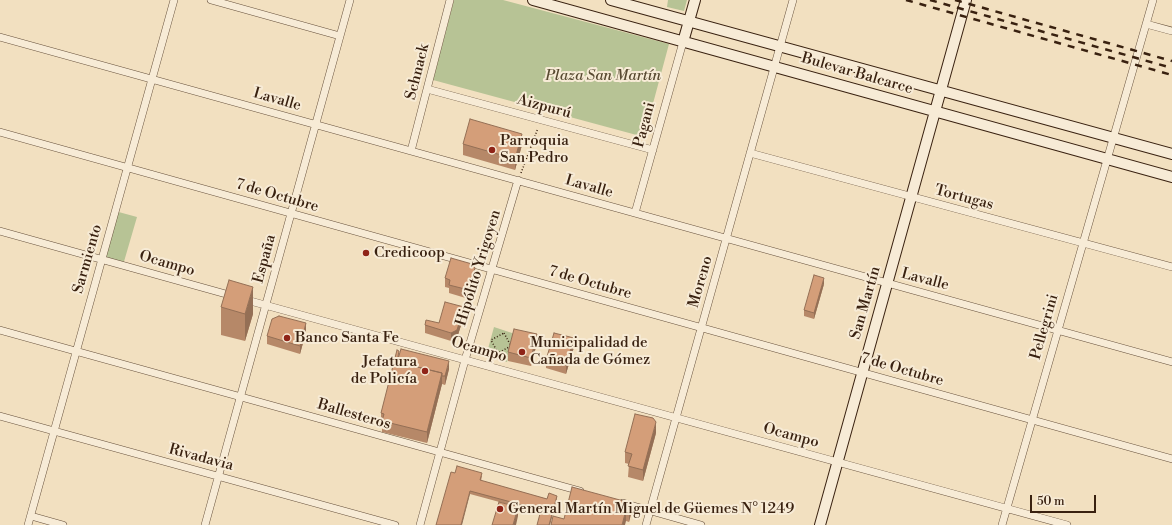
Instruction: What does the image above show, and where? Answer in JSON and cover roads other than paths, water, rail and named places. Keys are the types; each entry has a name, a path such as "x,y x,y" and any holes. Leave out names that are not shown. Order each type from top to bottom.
{"main road":[{"name":"Bulevar Balcarce","path":"533,0 1172,177"},
{"name":"Bulevar Balcarce","path":"611,0 941,89 1172,154"},
{"name":"Pagani","path":"683,42 695,0"},
{"name":"San Martín","path":"820,525 965,5"}],"street":[{"name":"Sarmiento","path":"28,525 174,0"},
{"path":"211,0 340,36"},
{"name":"España","path":"205,525 350,0"},
{"name":"Schnack","path":"411,151 450,0"},
{"name":"Moreno","path":"646,525 793,0"},
{"name":"Pellegrini","path":"1002,525 1112,137 1153,0"},
{"path":"1146,24 1172,31"},
{"name":"Lavalle","path":"0,37 1172,362"},
{"name":"Pagani","path":"635,213 683,42"},
{"name":"Aizpurú","path":"428,89 653,150"},
{"name":"7 de Octubre","path":"0,132 1172,459"},
{"name":"Tortugas","path":"750,153 1172,267"},
{"name":"Hipólito Yrigoyen","path":"420,525 465,360 518,180"},
{"name":"Ocampo","path":"0,231 1067,525"},
{"name":"Ballesteros","path":"0,330 590,494"},
{"name":"Rivadavia","path":"0,416 395,525"},
{"path":"613,500 701,525"},
{"path":"31,516 63,525"}],"railway":[{"path":"906,0 1172,75"},
{"path":"930,0 1172,68"},
{"path":"955,0 1172,61"}],"place":[{"name":"Parroquia San Pedro","path":"492,150"},
{"name":"Credicoop","path":"366,253"},
{"name":"Banco Santa Fe","path":"287,338"},
{"name":"Municipalidad de Cañada de Gómez","path":"522,352"},
{"name":"Jefatura de Policía","path":"425,371"},
{"name":"General Martín Miguel de Güemes N° 1249","path":"500,509"}],"park label":[{"name":"Plaza San Martín","path":"603,76"}]}
